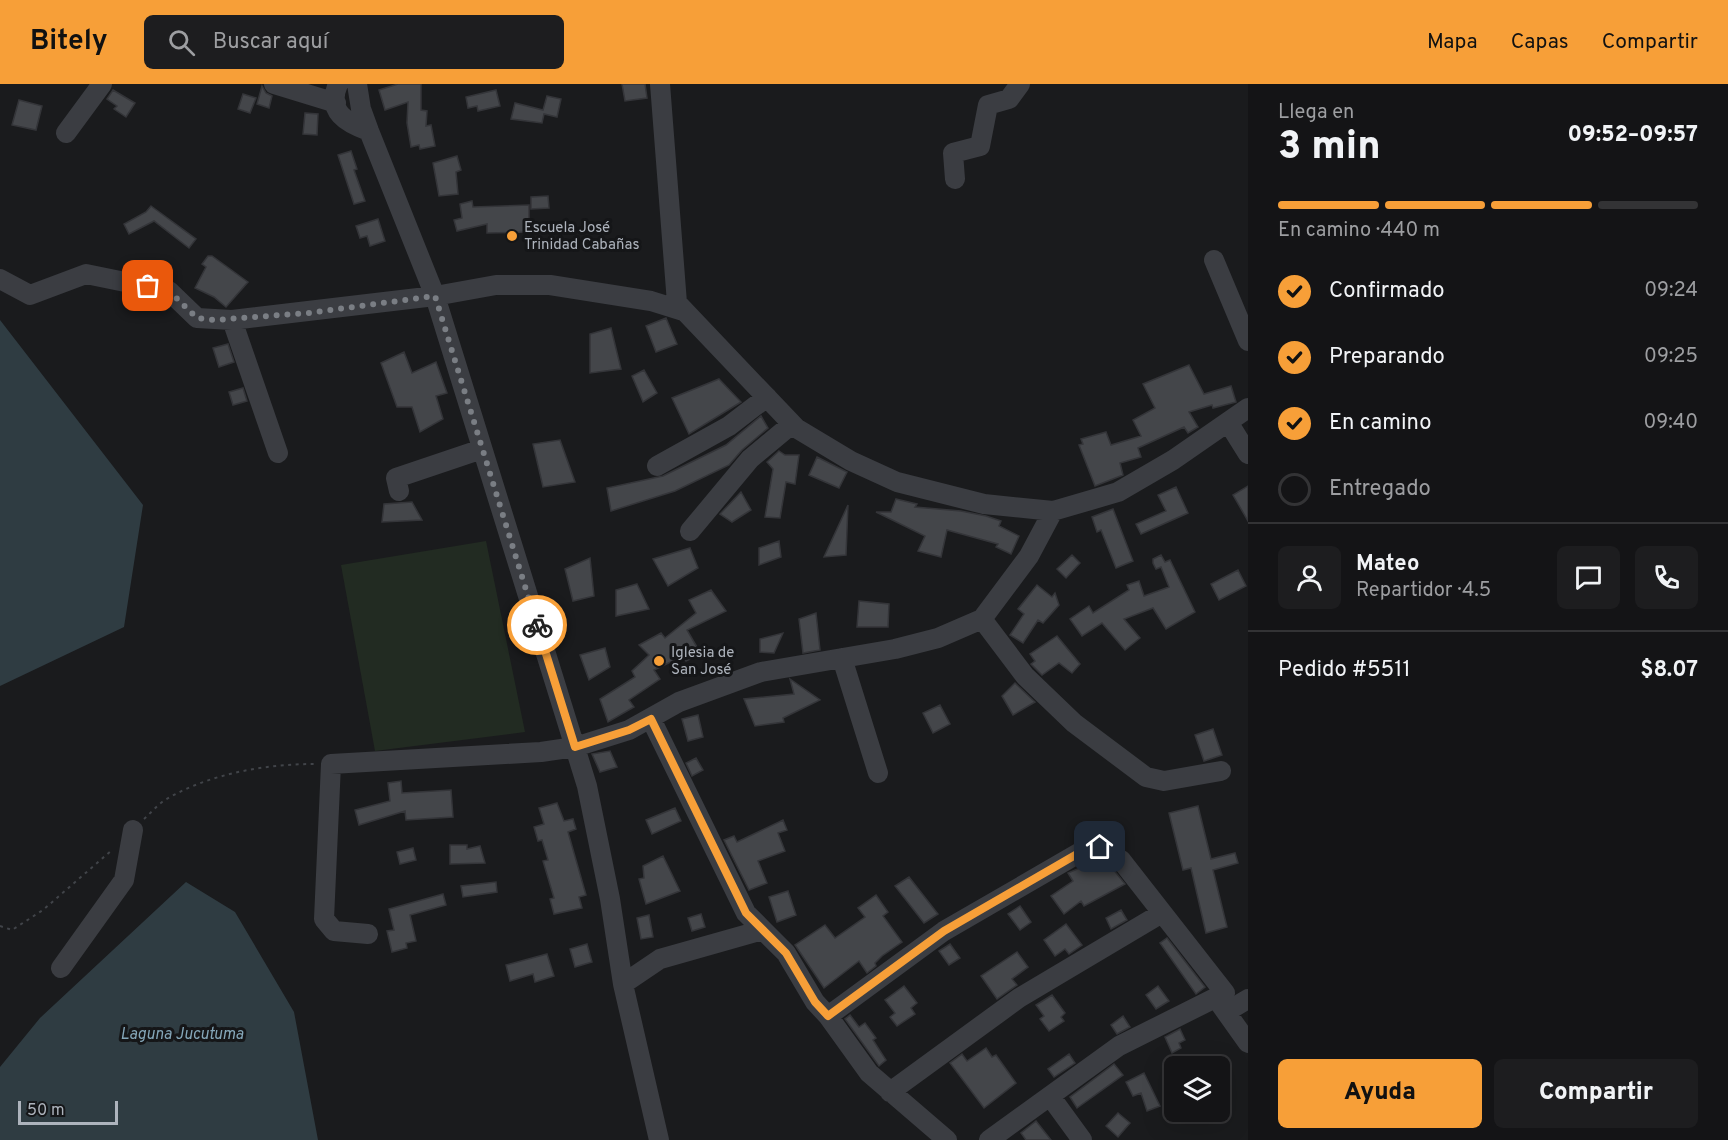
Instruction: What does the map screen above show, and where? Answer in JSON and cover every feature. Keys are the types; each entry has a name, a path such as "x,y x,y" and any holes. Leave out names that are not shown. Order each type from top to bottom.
{"street":[{"path":"66,133 102,84"},
{"path":"274,84 337,94 340,116 349,124 369,131"},
{"path":"357,84 369,131 435,296 587,786 610,899 623,984 659,1140"},
{"path":"660,84 677,303 682,311 705,331 792,424 851,461 897,482 984,504 1053,512 1118,492 1248,408"},
{"path":"955,179 953,153 980,146 988,105 1009,99 1020,84"},
{"path":"1214,260 1248,341"},
{"path":"0,279 30,295 86,274 169,291 197,318 232,320 435,296 496,285 550,285 651,301 682,311"},
{"path":"232,320 279,453"},
{"path":"657,466 729,426 767,397"},
{"path":"1228,422 1248,454"},
{"path":"690,531 723,496 750,459 792,424"},
{"path":"399,491 396,478 482,449"},
{"path":"368,934 334,931 324,919 331,764 541,752 575,747 629,730 680,702 761,672 917,644 982,620 1029,556 1053,512"},
{"path":"982,620 1025,676 1074,723 1146,777 1164,781 1221,771"},
{"path":"842,658 878,773"},
{"path":"651,719 746,913 786,953 815,1002 828,1016 869,1073 947,1140"},
{"path":"61,968 124,880 133,831"},
{"path":"828,1016 944,931 1084,850 1100,847 1121,860 1226,993 1221,1005"},
{"path":"890,1092 1019,998 1162,913"},
{"path":"623,984 660,959 763,930"},
{"path":"989,1140 1119,1046 1221,1005 1248,999"},
{"path":"1221,1005 1248,1043"},
{"path":"1050,1096 1083,1140"}],"path":[{"path":"0,926 12,930 43,910 133,831 164,800 216,778 279,764 331,764"}],"shaded area":[{"path":"486,541 525,732 375,751 341,565"}],"water":[{"path":"0,320 143,505 124,627 0,686"},
{"name":"Laguna Jucutuma","path":"186,882 235,912 294,1012 318,1140 0,1140 0,1067 40,1018"}],"building":[{"path":"398,84 421,84 421,110 427,111 426,126 431,125 435,146 420,149 419,145 411,147 407,123 408,102 385,110 379,90"},
{"path":"622,84 645,84 647,98 625,101"},
{"path":"262,86 266,93 272,96 269,108 257,104"},
{"path":"113,90 135,103 126,117 114,109 117,106 107,99"},
{"path":"496,90 500,106 478,111 477,106 468,108 466,97"},
{"path":"243,94 256,98 250,113 238,109"},
{"path":"547,96 561,99 557,117 544,114 542,123 511,119 515,103 543,110"},
{"path":"19,100 42,106 36,130 12,125"},
{"path":"305,113 318,114 317,135 303,134"},
{"path":"351,151 357,169 354,170 365,201 354,204 338,155"},
{"path":"457,156 461,170 456,172 458,194 439,196 433,163"},
{"path":"548,196 549,208 531,209 531,197"},
{"path":"472,201 473,207 529,205 529,232 487,233 487,224 457,231 454,220 462,218 460,204"},
{"path":"151,206 196,239 189,248 154,221 129,234 124,224 146,212"},
{"path":"378,219 385,241 370,246 367,236 360,238 356,226"},
{"path":"208,256 212,256 248,282 226,307 214,297 195,288 206,267 202,264"},
{"path":"666,318 677,344 656,352 646,326"},
{"path":"611,328 621,369 590,373 590,334"},
{"path":"228,344 234,362 219,367 213,348"},
{"path":"404,352 412,373 436,362 447,393 436,396 443,419 420,432 412,407 397,407 381,363"},
{"path":"1189,365 1204,394 1231,386 1236,402 1213,408 1212,405 1189,412 1198,427 1188,433 1184,427 1138,448 1141,457 1120,463 1123,475 1095,486 1079,445 1083,444 1081,439 1106,432 1111,445 1141,436 1133,420 1155,408 1143,384"},
{"path":"644,370 657,393 643,402 632,376"},
{"path":"719,379 741,402 689,434 672,398"},
{"path":"243,388 247,401 233,405 229,392"},
{"path":"761,416 768,428 742,450 729,465 675,491 611,511 607,488 663,476 726,445"},
{"path":"560,440 575,482 543,487 533,444"},
{"path":"779,451 785,455 799,455 795,484 786,482 780,518 765,517 773,469 767,462"},
{"path":"817,457 847,472 839,488 809,475"},
{"path":"1248,486 1248,521 1233,495"},
{"path":"1176,487 1188,513 1141,534 1136,524 1166,511 1158,495"},
{"path":"741,492 751,510 732,522 720,514"},
{"path":"896,499 917,504 915,507 961,511 986,516 1001,521 999,526 1019,536 1011,554 996,547 998,544 947,530 941,557 918,551 925,536 876,512 891,512"},
{"path":"412,502 422,520 382,522 384,504"},
{"path":"848,505 846,555 824,557"},
{"path":"1113,509 1133,561 1116,568 1101,530 1097,532 1092,517"},
{"path":"779,541 781,557 759,565 759,548"},
{"path":"690,548 698,568 668,586 653,559"},
{"path":"1072,555 1080,563 1066,578 1057,569"},
{"path":"1161,555 1165,562 1170,560 1195,612 1166,629 1153,608 1124,619 1140,638 1125,650 1102,623 1082,636 1070,619 1089,606 1093,613 1129,590 1127,585 1139,581 1144,596 1169,587 1161,567 1156,569 1153,563 1153,559"},
{"path":"590,558 594,596 573,601 565,569"},
{"path":"1238,570 1246,586 1219,600 1211,584"},
{"path":"637,584 649,609 616,616 616,590"},
{"path":"1037,585 1052,597 1055,593 1059,605 1043,623 1038,620 1023,643 1010,635 1024,614 1018,609"},
{"path":"711,590 726,611 687,630 701,654 686,661 683,656 654,670 660,679 629,700 634,707 608,722 600,699 635,677 632,671 649,655 639,645 661,633 665,638 696,613 689,600"},
{"path":"859,601 889,604 888,627 857,627"},
{"path":"816,613 820,650 803,653 799,619"},
{"path":"783,633 774,653 760,652 760,639"},
{"path":"1057,636 1080,664 1072,673 1059,663 1042,675 1031,664 1035,661 1030,654"},
{"path":"605,648 610,667 589,680 580,655"},
{"path":"790,679 820,700 783,718 784,722 755,726 744,699 794,694"},
{"path":"1015,683 1035,702 1013,715 1002,696"},
{"path":"940,705 950,724 933,733 923,713"},
{"path":"698,715 703,737 688,741 682,719"},
{"path":"1213,729 1222,755 1204,761 1195,735"},
{"path":"610,751 617,767 600,772 592,754"},
{"path":"696,758 703,770 692,776 686,763"},
{"path":"401,781 402,793 451,790 453,817 406,820 405,811 359,825 355,810 390,801 388,783"},
{"path":"557,803 564,821 573,819 576,829 568,832 586,895 579,897 582,908 554,914 550,899 554,898 543,861 548,860 542,840 538,841 534,827 544,824 539,808"},
{"path":"1198,806 1211,859 1235,853 1238,863 1213,870 1227,927 1206,933 1191,868 1183,870 1169,813"},
{"path":"675,808 681,821 652,834 646,820"},
{"path":"783,820 787,830 778,833 785,851 758,861 767,883 749,890 724,840 734,836 737,842"},
{"path":"450,845 467,845 467,849 480,846 485,863 450,864"},
{"path":"413,848 416,860 400,864 397,852"},
{"path":"663,856 680,891 646,904 639,879 644,878 643,866"},
{"path":"1098,860 1113,869 1125,884 1084,906 1081,901 1064,914 1051,896 1073,881 1068,873"},
{"path":"909,877 938,914 924,923 895,886"},
{"path":"496,882 497,892 463,897 461,886"},
{"path":"788,891 796,915 777,922 769,897"},
{"path":"443,894 446,905 410,915 416,941 406,943 407,948 392,952 387,931 394,930 389,909"},
{"path":"876,895 888,912 883,916 902,942 882,956 875,963 876,966 867,973 859,961 824,988 795,945 825,925 835,938 865,917 858,908"},
{"path":"1020,906 1031,922 1020,930 1008,914"},
{"path":"1121,910 1127,920 1111,929 1106,918"},
{"path":"701,914 705,927 692,931 688,918"},
{"path":"649,915 653,937 641,939 637,918"},
{"path":"1066,924 1082,945 1069,954 1065,949 1055,956 1044,940"},
{"path":"1167,938 1205,987 1196,994 1160,943"},
{"path":"587,944 592,962 575,967 570,949"},
{"path":"950,944 960,958 949,965 939,951"},
{"path":"1017,952 1028,967 1012,979 1017,985 997,999 981,976"},
{"path":"547,954 554,976 535,982 533,974 510,981 506,965"},
{"path":"904,986 917,1003 911,1008 915,1014 897,1026 890,1017 895,1013 885,1000"},
{"path":"1158,986 1169,1001 1156,1009 1146,995"},
{"path":"1052,995 1065,1013 1061,1017 1064,1021 1049,1031 1040,1019 1044,1016 1036,1005"},
{"path":"850,1015 859,1027 865,1023 876,1038 873,1040 886,1060 879,1066 845,1019"},
{"path":"1123,1016 1130,1027 1117,1034 1111,1025"},
{"path":"1180,1029 1185,1040 1179,1043 1181,1048 1172,1053 1165,1037"},
{"path":"986,1048 992,1057 996,1055 1016,1083 984,1108 950,1063 962,1054 967,1061"},
{"path":"1069,1054 1075,1063 1054,1077 1048,1069"},
{"path":"1114,1064 1123,1075 1077,1108 1070,1097"},
{"path":"1144,1073 1160,1106 1147,1111 1141,1093 1133,1096 1126,1082"},
{"path":"1118,1113 1130,1123 1118,1137 1106,1126"},
{"path":"1036,1121 1051,1140 1026,1140 1021,1133"}],"way so far":[{"path":"148,286 169,291 197,318 215,320 308,313 435,296 537,625"}],"place":[{"name":"Escuela José Trinidad Cabañas","path":"512,236"},
{"name":"Iglesia de San José","path":"659,661"}],"route":[{"path":"537,625 575,747 629,730 651,719 746,913 786,953 815,1002 828,1016 944,931 1084,850 1100,847"}]}
